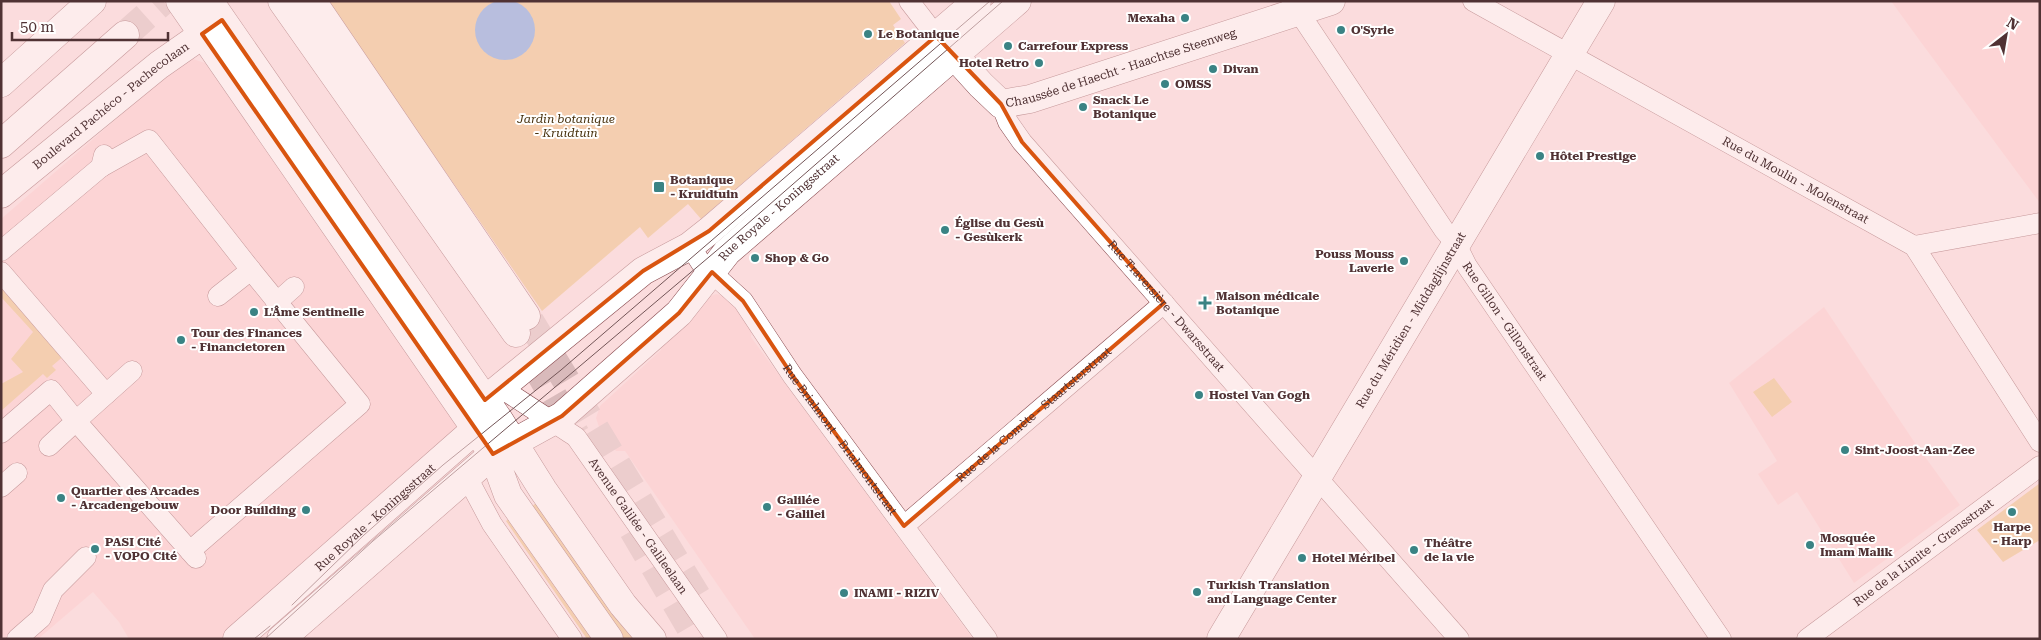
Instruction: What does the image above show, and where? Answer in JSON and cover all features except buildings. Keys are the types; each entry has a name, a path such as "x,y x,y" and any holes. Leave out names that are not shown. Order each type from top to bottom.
{"main road":[{"path":"1,83 92,1"},
{"path":"180,1 211,19 493,394 503,447 508,495 609,639"},
{"path":"282,1 523,327 312,1"},
{"name":"Rue Royale - Koningsstraat","path":"237,639 469,434 493,394 643,271 690,246 977,1"},
{"name":"Rue Royale - Koningsstraat","path":"290,636 470,485 503,447 562,416 679,313 727,252 1018,1"},
{"name":"Chaussée de Haecht - Haachtse Steenweg","path":"936,36 1001,104 1030,99 1295,6 1331,1"},
{"name":"Rue du Méridien - Middaglijnstraat","path":"1221,639 1316,476 1601,1"},
{"path":"211,19 474,426 503,447 534,477 623,605 652,639"},
{"name":"Boulevard Pachéco - Pachecolaan","path":"1,194 159,65 211,19"},
{"path":"1,144 125,35"}],"street":[{"path":"909,1 936,36"},
{"name":"Rue du Moulin - Molenstraat","path":"1473,1 1914,246 2040,442"},
{"name":"Rue Gillon - Gillonstraat","path":"1295,6 1444,230 1456,244 1467,266 1721,639"},
{"name":"Rue Traversière - Dwarsstraat","path":"1001,104 1008,122 1022,142 1459,639"},
{"path":"1,251 103,158 149,140 276,303 360,404 193,555 76,420 51,382 1,434"},
{"path":"1914,246 2040,223"},
{"name":"Rue Brialmont - Brialmontstraat","path":"690,246 701,263 743,300 792,375 987,639"},
{"path":"218,296 251,270"},
{"path":"1,272 106,394"},
{"path":"276,303 294,289"},
{"name":"Rue de la Comète - Staartsterstraat","path":"904,526 1164,303"},
{"path":"49,446 132,371"},
{"path":"493,394 551,422"},
{"name":"Avenue Galilée - Galileelaan","path":"551,422 576,437 717,639"},
{"name":"Rue de la Limite - Grensstraat","path":"1807,639 2040,466"},
{"path":"1,487 17,473"},
{"path":"470,485 492,524 572,639"},
{"path":"17,639 45,614 52,590 86,558"},
{"path":"271,609 290,636"}],"highlighted area":[{"path":"222,20 485,400 643,271 709,231 936,36 1001,104 1022,142 1164,303 904,526 792,375 743,301 712,272 679,313 562,416 493,454 202,34"}],"shaded area":[{"path":"1891,1 2040,1 2040,203 1920,41"},
{"path":"190,58 205,63 427,381 456,425 457,433 224,639 129,639 119,622 93,592 38,639 1,639 1,219 183,61"},
{"name":"Galilée - Galilei","path":"716,294 724,296 753,323 751,337 973,639 755,639 625,451 616,451 599,427 596,418 600,406 661,350 663,336 708,297"},
{"name":"Sint-Joost-Aan-Zee","path":"1824,307 1915,443 1960,505 1854,583 1797,492 1778,505 1758,474 1777,461 1729,383"}],"green space":[{"name":"Jardin botanique - Kruidtuin","path":"327,1 889,1 901,19 893,25 905,43 701,219 688,204 648,238 640,227 542,311"},
{"path":"1,281 65,355 52,366 56,370 47,378 43,374 1,411 1,384 23,372 11,359 33,332 1,297"},
{"path":"1774,378 1792,402 1772,417 1753,392"},
{"path":"2040,483 2040,540 2003,562 1977,530"},
{"path":"536,503 635,639 619,639 529,509"},
{"path":"511,517 595,639 587,639 506,521"}],"water":[{"path":"499,0 511,0 527,8 533,18 535,30 533,42 527,52 511,60 499,60 483,52 475,36 475,24 483,8"}],"tunnel":[{"path":"125,35 163,1"},
{"path":"530,321 701,603"},
{"path":"532,360 576,435"},
{"path":"633,530 697,639"}],"tram line":[{"path":"292,605 364,535 443,465 561,370 990,1"},
{"path":"265,639 373,541 722,246 1003,1"},
{"path":"254,639 270,626"}],"place":[{"name":"Mexaha","path":"1185,18"},
{"name":"O'Syrie","path":"1341,30"},
{"name":"Le Botanique","path":"868,34"},
{"name":"Carrefour Express","path":"1008,46"},
{"name":"Hotel Retro","path":"1039,63"},
{"name":"Divan","path":"1213,69"},
{"name":"OMSS","path":"1165,84"},
{"name":"Snack Le Botanique","path":"1083,107"},
{"name":"Hôtel Prestige","path":"1540,156"},
{"name":"Botanique - Kruidtuin","path":"659,187"},
{"name":"Église du Gesù - Gesùkerk","path":"945,230"},
{"name":"Shop & Go","path":"755,258"},
{"name":"Pouss Mouss Laverie","path":"1404,261"},
{"name":"Maison médicale Botanique","path":"1205,303"},
{"name":"L'Âme Sentinelle","path":"254,312"},
{"name":"Tour des Finances - Financietoren","path":"181,340"},
{"name":"Hostel Van Gogh","path":"1199,395"},
{"name":"Sint-Joost-Aan-Zee","path":"1845,450"},
{"name":"Quartier des Arcades - Arcadengebouw","path":"61,498"},
{"name":"Galilée - Galilei","path":"767,507"},
{"name":"Door Building","path":"306,510"},
{"name":"Harpe - Harp","path":"2012,512"},
{"name":"Mosquée Imam Malik","path":"1810,545"},
{"name":"PASI Cité - VOPO Cité","path":"95,549"},
{"name":"Théâtre de la vie","path":"1414,550"},
{"name":"Hotel Méribel","path":"1302,558"},
{"name":"Turkish Translation and Language Center","path":"1197,592"},
{"name":"INAMI - RIZIV","path":"844,593"}]}
